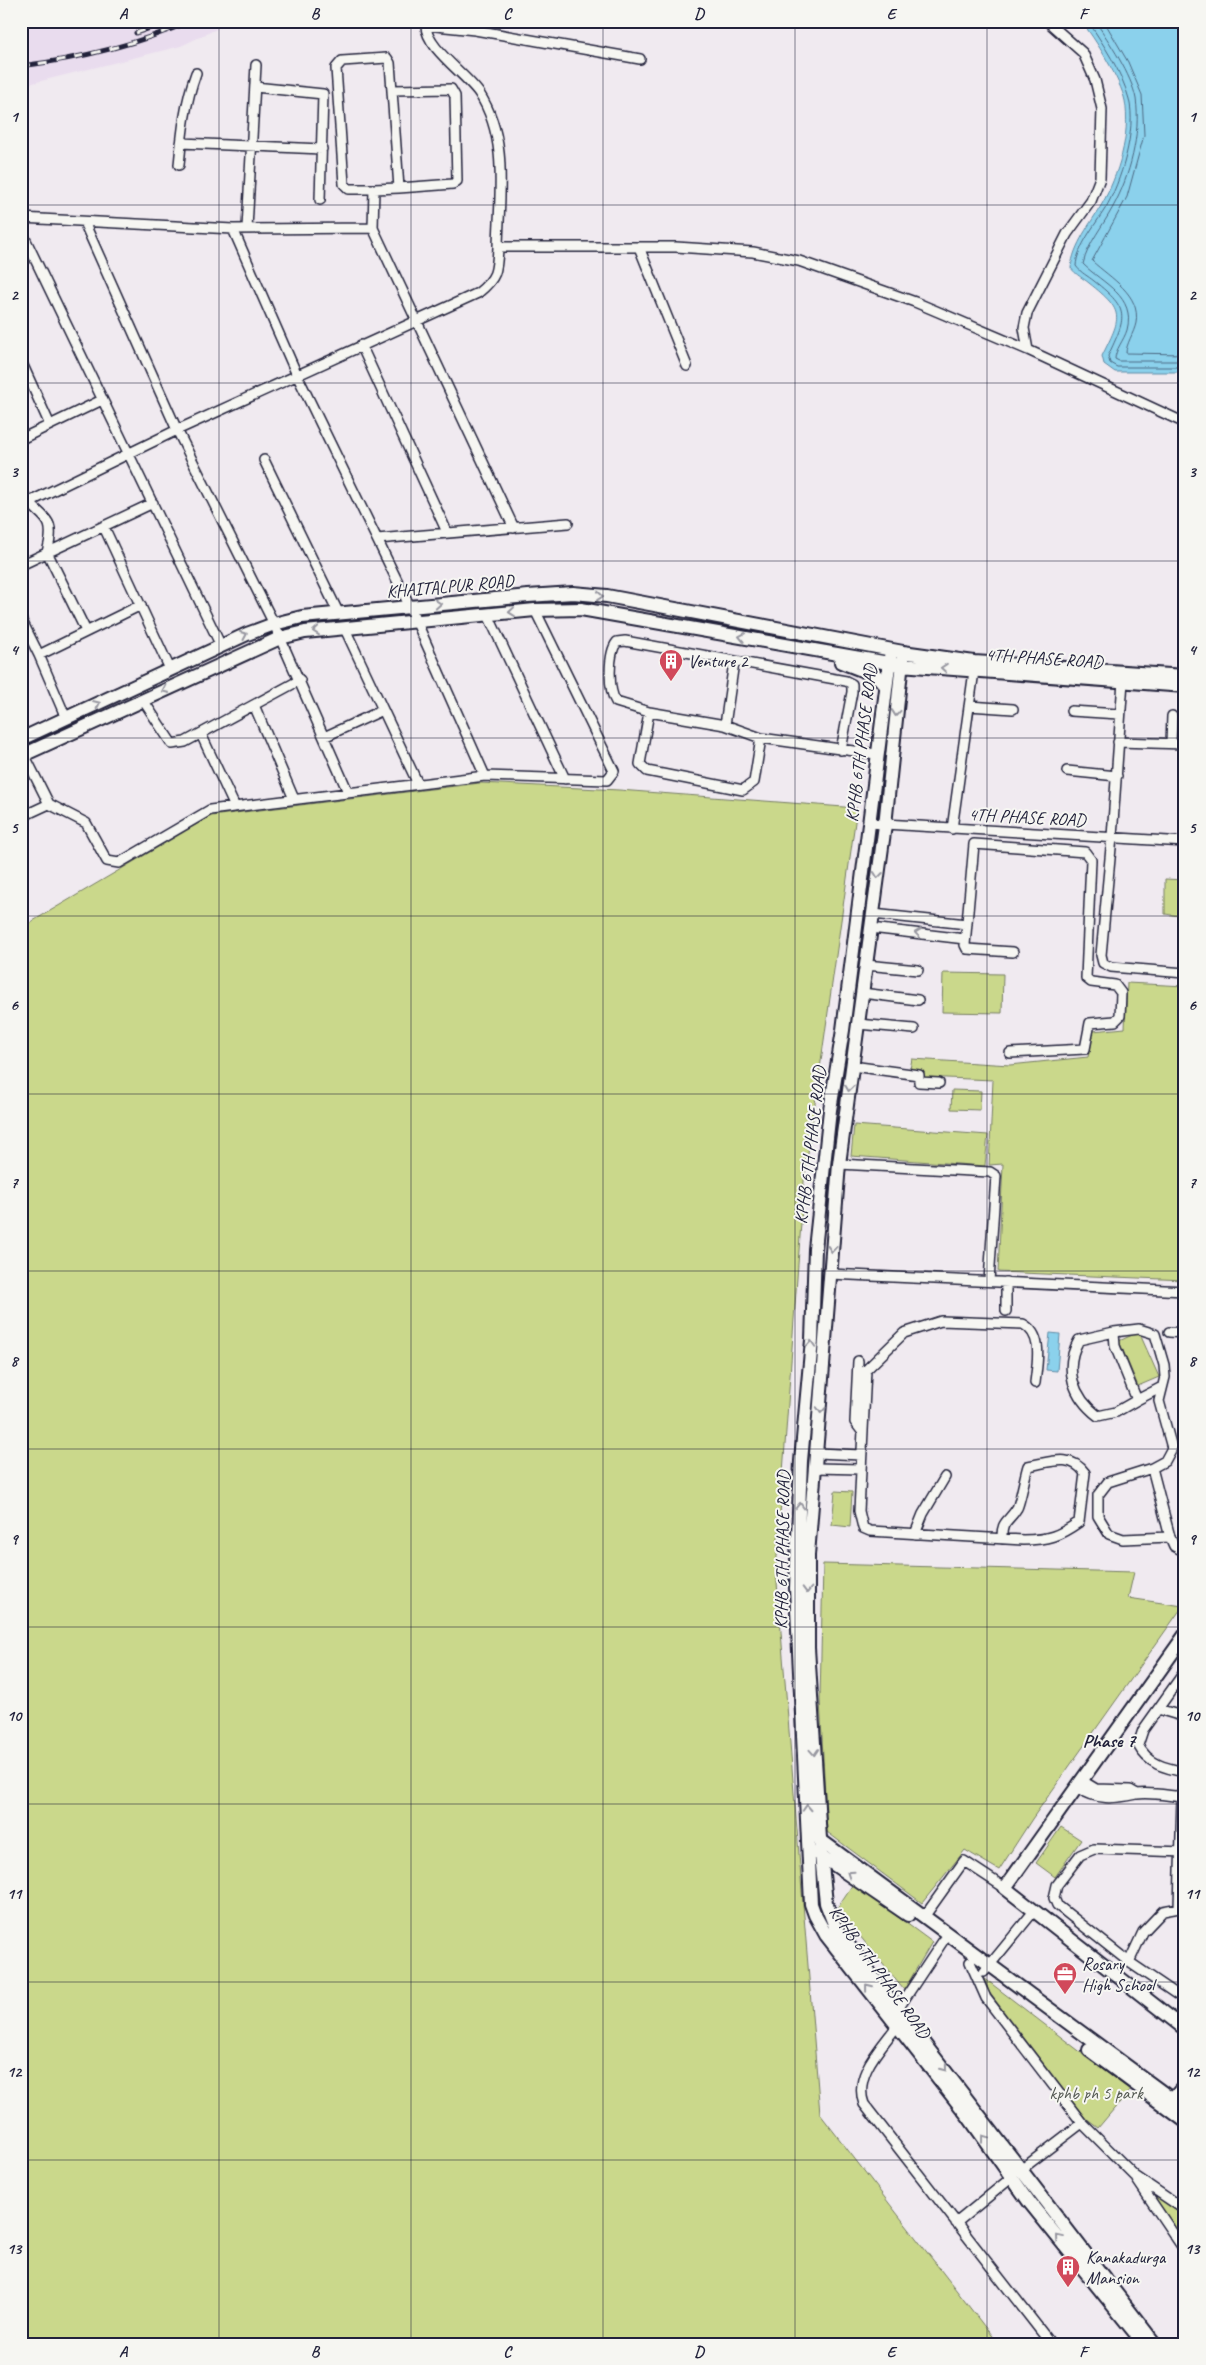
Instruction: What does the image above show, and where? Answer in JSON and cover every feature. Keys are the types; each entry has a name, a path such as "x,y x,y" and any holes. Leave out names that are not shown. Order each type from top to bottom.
{"street":[{"path":"1028,350 1024,328 1027,313 1067,234 1092,201 1100,178 1102,109 1096,80 1083,53 1047,21"},
{"path":"24,504 177,430 478,293 493,279 497,269 498,247 500,148 496,132 479,93 435,47 426,31 426,25 476,30 640,58"},
{"path":"393,90 451,89 455,96 457,181 453,184 399,188 374,189 349,189 344,184 337,64 342,61 387,58 390,63 399,188"},
{"path":"247,228 256,65"},
{"path":"179,165 188,97 196,72"},
{"path":"255,88 324,94 320,200"},
{"path":"181,143 322,149"},
{"path":"374,189 373,228 514,528"},
{"path":"21,218 233,228 373,228"},
{"path":"84,222 177,430 300,680 348,792"},
{"path":"233,228 297,375 410,607 486,776"},
{"path":"21,230 221,646"},
{"path":"498,247 639,247 753,252 799,261 916,302 1028,350 1185,423"},
{"path":"639,247 687,366"},
{"path":"361,345 447,532"},
{"path":"21,361 50,425"},
{"path":"21,440 102,400"},
{"path":"264,460 339,614"},
{"path":"21,490 24,504"},
{"path":"21,564 153,503"},
{"path":"24,504 43,514 50,524 52,536 47,552 86,632"},
{"path":"377,539 568,522"},
{"path":"104,527 170,669"},
{"name":"KHAITALPUR ROAD","path":"21,740 221,646 274,624 302,617 528,596 573,594 608,596 896,657"},
{"path":"39,655 141,605"},
{"name":"KHAITALPUR ROAD","path":"22,753 280,638 305,632 535,610 581,609 612,613 827,653 896,657"},
{"path":"22,753 49,804 86,824 107,861 119,863 210,810 486,776 607,780 614,771 535,610"},
{"path":"488,615 565,779"},
{"path":"21,619 66,718"},
{"path":"345,628 418,784"},
{"path":"841,750 852,684 846,681 625,641 617,642 613,647 612,696 616,702 649,712 725,725 761,738 841,750 876,754"},
{"path":"827,653 840,661 877,676 886,686"},
{"name":"4TH PHASE ROAD","path":"896,657 974,671 1185,686"},
{"name":"4TH PHASE ROAD","path":"896,657 1185,676"},
{"name":"KPHB 6TH PHASE ROAD","path":"896,657 886,686 876,754 843,1030 830,1110 815,1250 803,1554 821,1855 826,1903 836,1929 1022,2169 1154,2344"},
{"name":"KPHB 6TH PHASE ROAD","path":"896,657 885,825 839,1164 816,1468 796,1588 811,1904 818,1924 974,2124 1011,2178 1144,2344"},
{"path":"725,725 734,662"},
{"path":"952,829 974,671"},
{"path":"143,700 172,744 185,742 201,734 300,680"},
{"path":"1123,681 1119,714 1117,776 1101,955 1103,963 1111,967 1185,972"},
{"path":"254,705 294,799"},
{"path":"969,706 1013,709"},
{"path":"324,737 383,710"},
{"path":"1071,711 1119,714"},
{"path":"649,712 640,764 647,771 743,790 754,782 761,738"},
{"path":"1171,743 1172,716"},
{"path":"201,734 235,807"},
{"path":"1118,742 1185,744"},
{"path":"1067,771 1117,776"},
{"path":"21,817 49,804"},
{"name":"4TH PHASE ROAD","path":"868,823 1185,842"},
{"path":"1010,1053 1085,1049 1090,1023 1115,1021 1120,1016 1121,993 1115,985 1091,982 1086,978 1091,860 1085,852 974,844 965,939 967,950 1013,952"},
{"path":"873,914 966,924"},
{"path":"871,928 965,939"},
{"path":"866,965 918,970"},
{"path":"862,993 918,1000"},
{"path":"858,1024 914,1029"},
{"path":"852,1066 919,1075 919,1082 939,1083"},
{"path":"839,1164 990,1172 996,1176 989,1281"},
{"path":"830,1274 1185,1291"},
{"path":"1006,1282 1006,1311"},
{"path":"1002,1539 1002,1529 1017,1508 1028,1466 1066,1460 1078,1464 1085,1473 1080,1522 1062,1533 1044,1540 1002,1539 870,1531 863,1528 859,1511 858,1469 866,1370 904,1333 941,1321 1023,1324 1032,1329 1035,1334 1038,1356 1035,1383"},
{"path":"1160,1388 1116,1412 1098,1416 1081,1400 1072,1382 1070,1367 1072,1352 1079,1340 1114,1332 1139,1329 1155,1334 1164,1365 1164,1377 1160,1388 1159,1401 1172,1448 1165,1461 1152,1468 1108,1482 1098,1495 1098,1516 1109,1534 1123,1539 1170,1537"},
{"path":"1114,1332 1115,1346 1137,1400"},
{"path":"1169,1332 1185,1333"},
{"path":"858,1361 855,1422 861,1430"},
{"path":"817,1453 860,1455"},
{"path":"816,1468 858,1469"},
{"path":"1152,1468 1170,1537 1174,1546 1185,1552"},
{"path":"916,1534 923,1514 945,1477"},
{"path":"1005,1888 1185,1635"},
{"path":"1185,1671 1143,1730 1138,1745 1143,1755 1162,1768 1185,1772"},
{"path":"1158,1709 1185,1717"},
{"path":"1079,1783 1096,1789 1130,1790 1137,1794 1183,1797 1182,1908 1163,1911 1143,1932 1129,1962"},
{"path":"808,1832 820,1838 924,1916 987,1969 1169,2103 1185,2121"},
{"path":"808,1848 821,1855 970,1962 987,1969"},
{"path":"1182,1852 1094,1849 1080,1855 1057,1884 1054,1898 1057,1905 1129,1962 1185,2000"},
{"path":"924,1916 964,1861 1005,1888 1185,2029"},
{"path":"987,1969 1034,1911"},
{"path":"898,2009 943,1942"},
{"path":"970,1962 986,1998 1082,2123 1134,2176 1185,2250"},
{"path":"897,2026 863,2075 861,2095 864,2104 1051,2344"},
{"path":"1169,2103 1185,2085"},
{"path":"1169,2103 1185,2109"},
{"path":"1022,2169 1082,2123"},
{"path":"1134,2176 1185,2210"},
{"path":"956,2223 1011,2178"}],"shaded area":[{"path":"21,21 233,21 181,46 21,86"}],"green space":[{"path":"480,783 619,790 857,808 804,1181 776,1570 820,2114 998,2344 21,2344 21,928 211,816"},
{"path":"1165,879 1185,880 1185,917 1165,914"},
{"path":"943,973 1003,974 1002,1013 942,1012"},
{"path":"1127,983 1185,986 1185,1280 998,1272 1003,1164 989,1165 993,1080 923,1077 922,1070 910,1069 912,1059 1010,1065 1088,1057 1093,1031 1125,1028"},
{"path":"952,1090 981,1091 980,1110 951,1109"},
{"path":"854,1125 988,1135 985,1166 851,1156"},
{"path":"1139,1332 1159,1377 1138,1386 1119,1341"},
{"path":"835,1491 852,1492 850,1527 832,1525"},
{"path":"823,1564 1134,1572 1128,1598 1183,1606 1032,1819 999,1870 965,1850 922,1903 827,1832 820,1700"},
{"path":"1061,1827 1081,1840 1055,1877 1036,1863"},
{"path":"853,1884 932,1942 904,1990 837,1908"},
{"name":"kphb ph 5 park","path":"984,1978 1130,2090 1098,2128 1086,2119 989,1992"},
{"path":"1150,2191 1185,2215 1185,2242"}],"water":[{"path":"1081,21 1185,21 1185,372 1115,372 1104,364 1102,356 1116,323 1114,309 1101,293 1077,275 1071,268 1075,251 1113,181 1122,154 1126,127 1123,93 1113,71"},
{"path":"1050,1333 1060,1334 1057,1371 1046,1370"}],"railway":[{"path":"136,33 171,21"},
{"path":"21,66 108,50 150,37 191,21"}],"place":[{"name":"Venture 2","path":"671,682"},
{"name":"Rosary High School","path":"1065,1995"},
{"name":"Kanakadurga Mansion","path":"1068,2288"}],"district":[{"name":"Phase 7","path":"1109,1741"}]}
